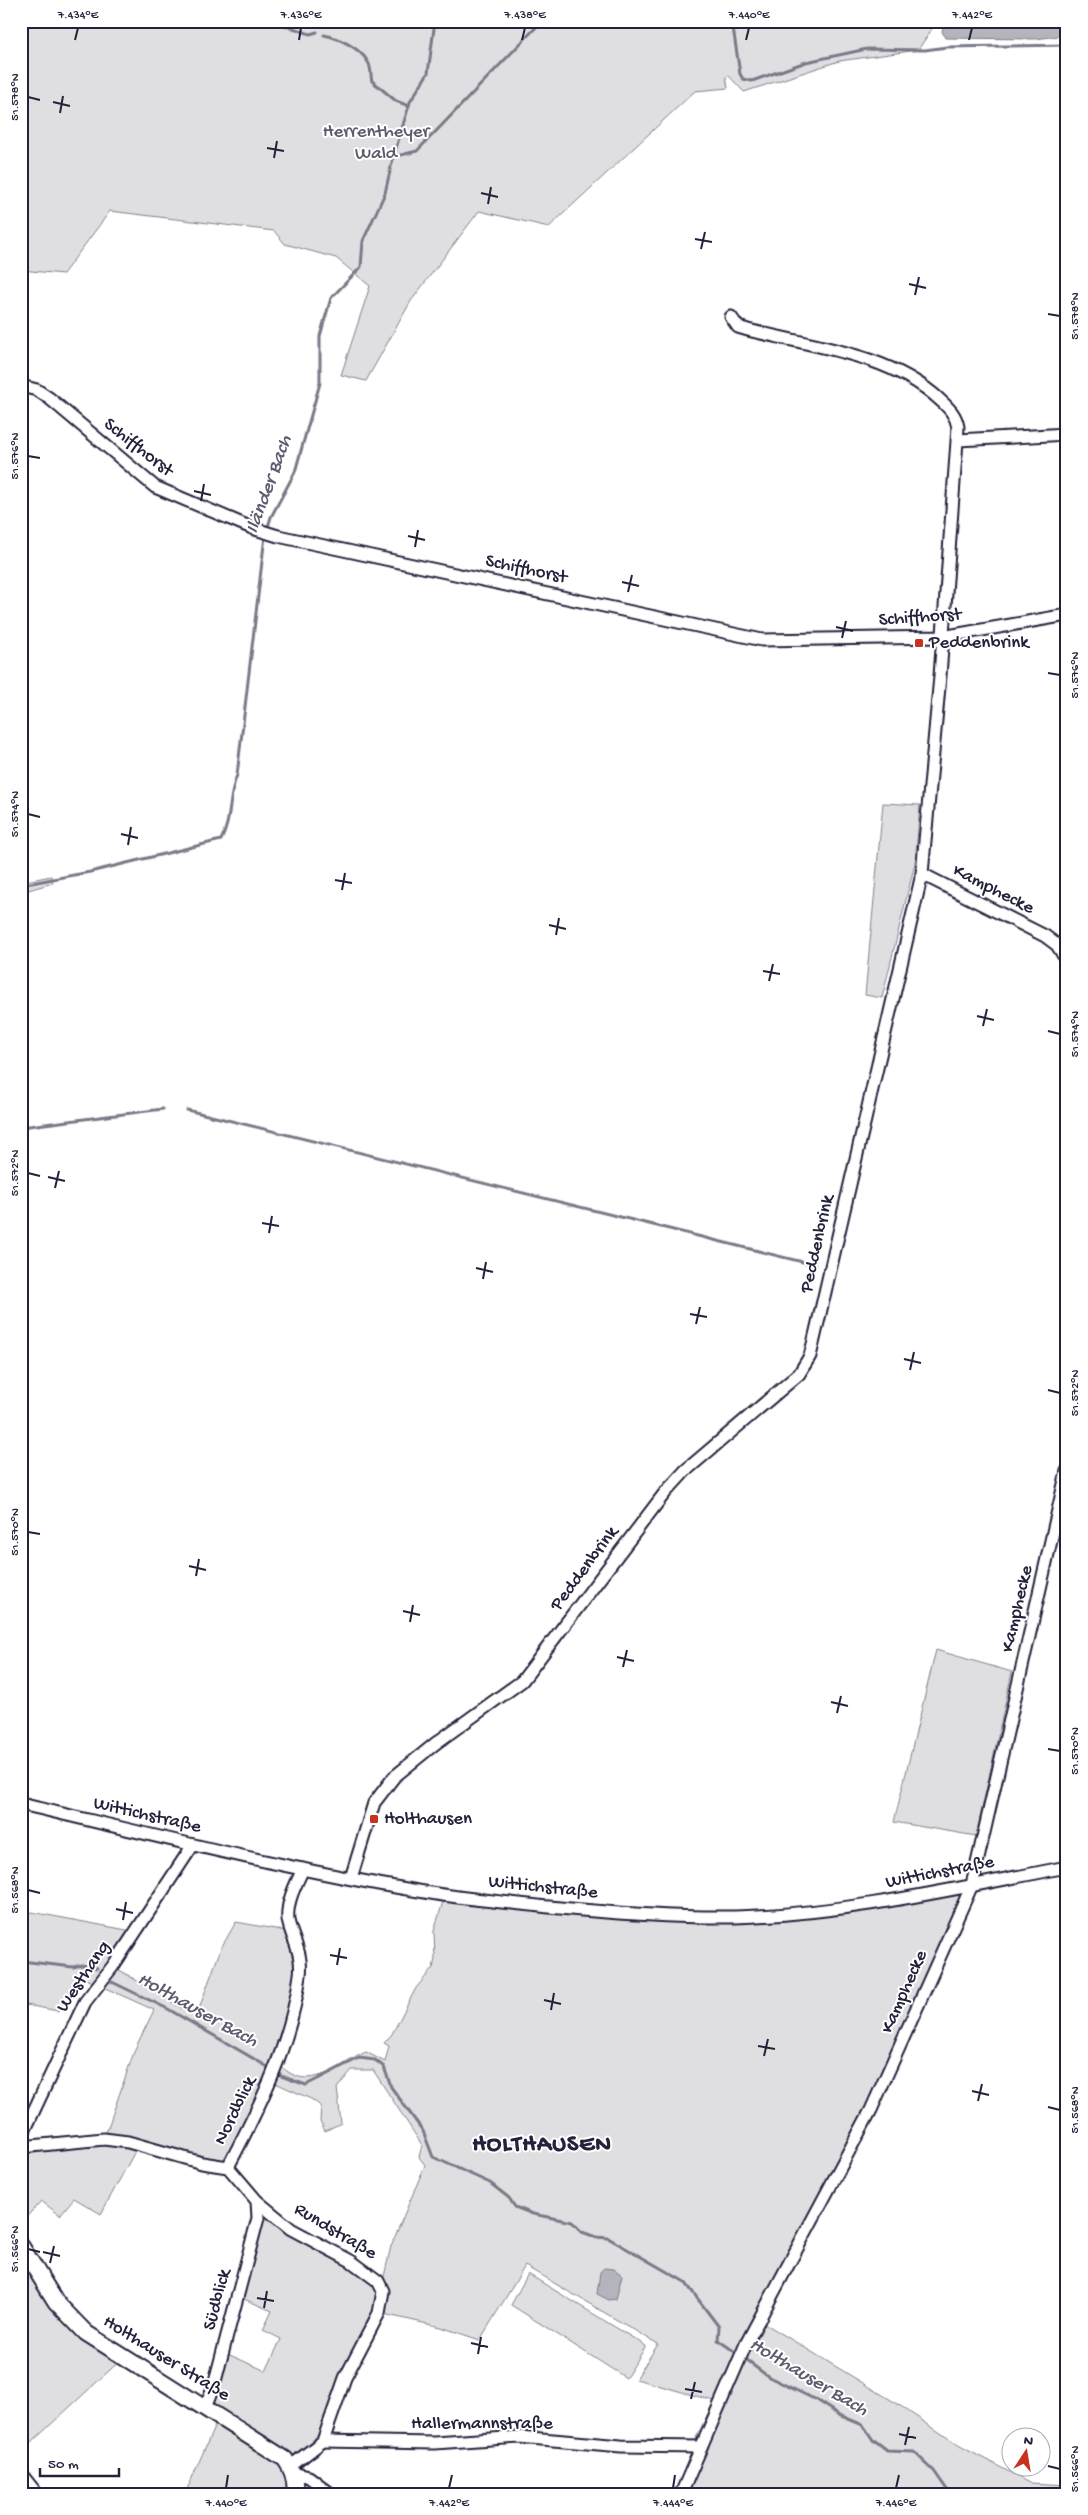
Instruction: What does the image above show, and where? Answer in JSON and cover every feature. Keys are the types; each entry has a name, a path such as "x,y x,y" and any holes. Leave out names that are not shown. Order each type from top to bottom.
{"street":[{"name":"Peddenbrink","path":"350,1878 374,1803 394,1777 436,1743 522,1681 664,1494 685,1471 799,1374 805,1366 813,1344 922,874 958,440 957,417 917,382 894,369 864,358 738,327 731,317"},
{"name":"Schiffhorst","path":"21,386 37,390 49,398 155,487 172,496 273,534 762,640 942,636 1067,615"},
{"path":"958,440 1067,434"},
{"name":"Kamphecke","path":"922,874 1045,936 1057,945 1067,961"},
{"name":"Kamphecke","path":"681,2494 746,2344 872,2110 972,1885 1067,1471"},
{"name":"Wittichstraße","path":"21,1804 193,1845 350,1878 445,1895 613,1914 672,1917 736,1917 820,1911 1067,1867"},
{"name":"Westhang","path":"21,2138 85,2002 113,1966 193,1845"},
{"name":"Nordblick","path":"228,2167 272,2077 287,2034 297,1990 300,1964 299,1948 288,1918 292,1893 303,1869"},
{"path":"21,2147 104,2140 128,2142 202,2163 228,2167"},
{"name":"Rundstraße","path":"228,2167 257,2201 299,2234 368,2271 382,2286 383,2300 379,2313 345,2378 323,2441"},
{"name":"Südblick","path":"205,2408 214,2385 258,2218 257,2201"},
{"name":"Holthauser Straße","path":"21,2246 59,2306 86,2333 285,2458 292,2469"},
{"name":"Hallermannstraße","path":"323,2441 436,2443 519,2437 612,2445 702,2447"},
{"path":"292,2469 323,2441"},
{"path":"292,2469 296,2482 295,2494"},
{"path":"292,2469 309,2477 331,2494"},
{"path":"21,2474 37,2494"}],"green space":[{"name":"Herrentheyer Wald","path":"21,21 937,21 918,50 839,61 744,92 729,76 726,77 728,88 695,91 549,227 479,211 411,301 366,381 341,375 370,286 336,258 285,244 274,231 110,211 63,274 21,270"},
{"path":"883,803 920,805 915,863 882,998 865,995"},
{"path":"51,876 53,883 21,892 21,882"},
{"path":"936,1650 1012,1672 976,1836 894,1822"},
{"path":"972,1885 919,2005 759,2320 896,2403 960,2446 1000,2467 1000,2478 1021,2478 1030,2483 1067,2485 1067,2494 681,2494 701,2447 696,2438 714,2401 636,2379 658,2344 525,2266 480,2340 441,2327 379,2313 323,2441 291,2466 295,2494 185,2494 219,2416 205,2408 223,2352 266,2371 281,2339 263,2330 272,2311 237,2296 259,2210 382,2285 391,2246 425,2165 419,2157 422,2145 373,2070 352,2070 337,2088 341,2123 325,2131 320,2121 321,2106 311,2099 271,2081 228,2167 139,2144 101,2214 74,2198 60,2215 41,2201 21,2223 21,2147 104,2139 135,2049 154,2010 81,1977 58,2011 21,2004 21,1910 132,1931 113,1966 196,2017 221,1948 236,1922 292,1932 300,1964 278,2063 289,2073 311,2078 322,2075 366,2052 385,2062 389,2046 384,2043 392,2034 416,1988 433,1968 435,1959 434,1931 445,1895 736,1917"},
{"path":"21,2246 63,2311 124,2357 21,2452"},
{"path":"528,2274 646,2346 626,2378 511,2305"}],"shaded area":[{"path":"945,21 1067,21 1067,35 1035,39 945,38 942,31"},
{"path":"604,2268 614,2269 622,2275 616,2299 609,2300 597,2294 600,2272"}],"waterway":[{"path":"273,21 310,34 317,32"},
{"name":"Iländer Bach","path":"267,530 271,517 295,472 320,383 320,336 331,298 361,267 363,241 385,193 393,158 410,102 428,73 435,21"},
{"path":"393,157 417,151 542,21"},
{"path":"732,21 740,74 743,79 752,81 806,62 867,49 925,50 947,47 1067,45"},
{"path":"324,35 342,41 360,52 369,64 372,81 396,101 409,106"},
{"name":"Iländer Bach","path":"21,885 90,872 221,840 227,824 232,791 237,775 265,536"},
{"path":"21,1127 163,1109"},
{"path":"187,1110 815,1265"},
{"name":"Holthauser Bach","path":"21,1961 73,1967 82,1965 97,1968"},
{"name":"Holthauser Bach","path":"112,1982 168,2009 268,2067"},
{"name":"Holthauser Bach","path":"281,2076 306,2085 359,2058 375,2060 384,2067 391,2087 423,2131 433,2157 490,2183 509,2198 515,2207 533,2214 572,2222 582,2232 596,2237 608,2238 685,2282 719,2327 718,2340 738,2354"},
{"name":"Holthauser Bach","path":"743,2358 769,2377 816,2400 839,2415 863,2425 873,2440 887,2451 914,2452 934,2471 950,2494"}],"place":[{"name":"Peddenbrink","path":"919,643"},
{"name":"Holthausen","path":"374,1819"}],"district":[{"name":"HOLTHAUSEN","path":"542,2145"}]}
